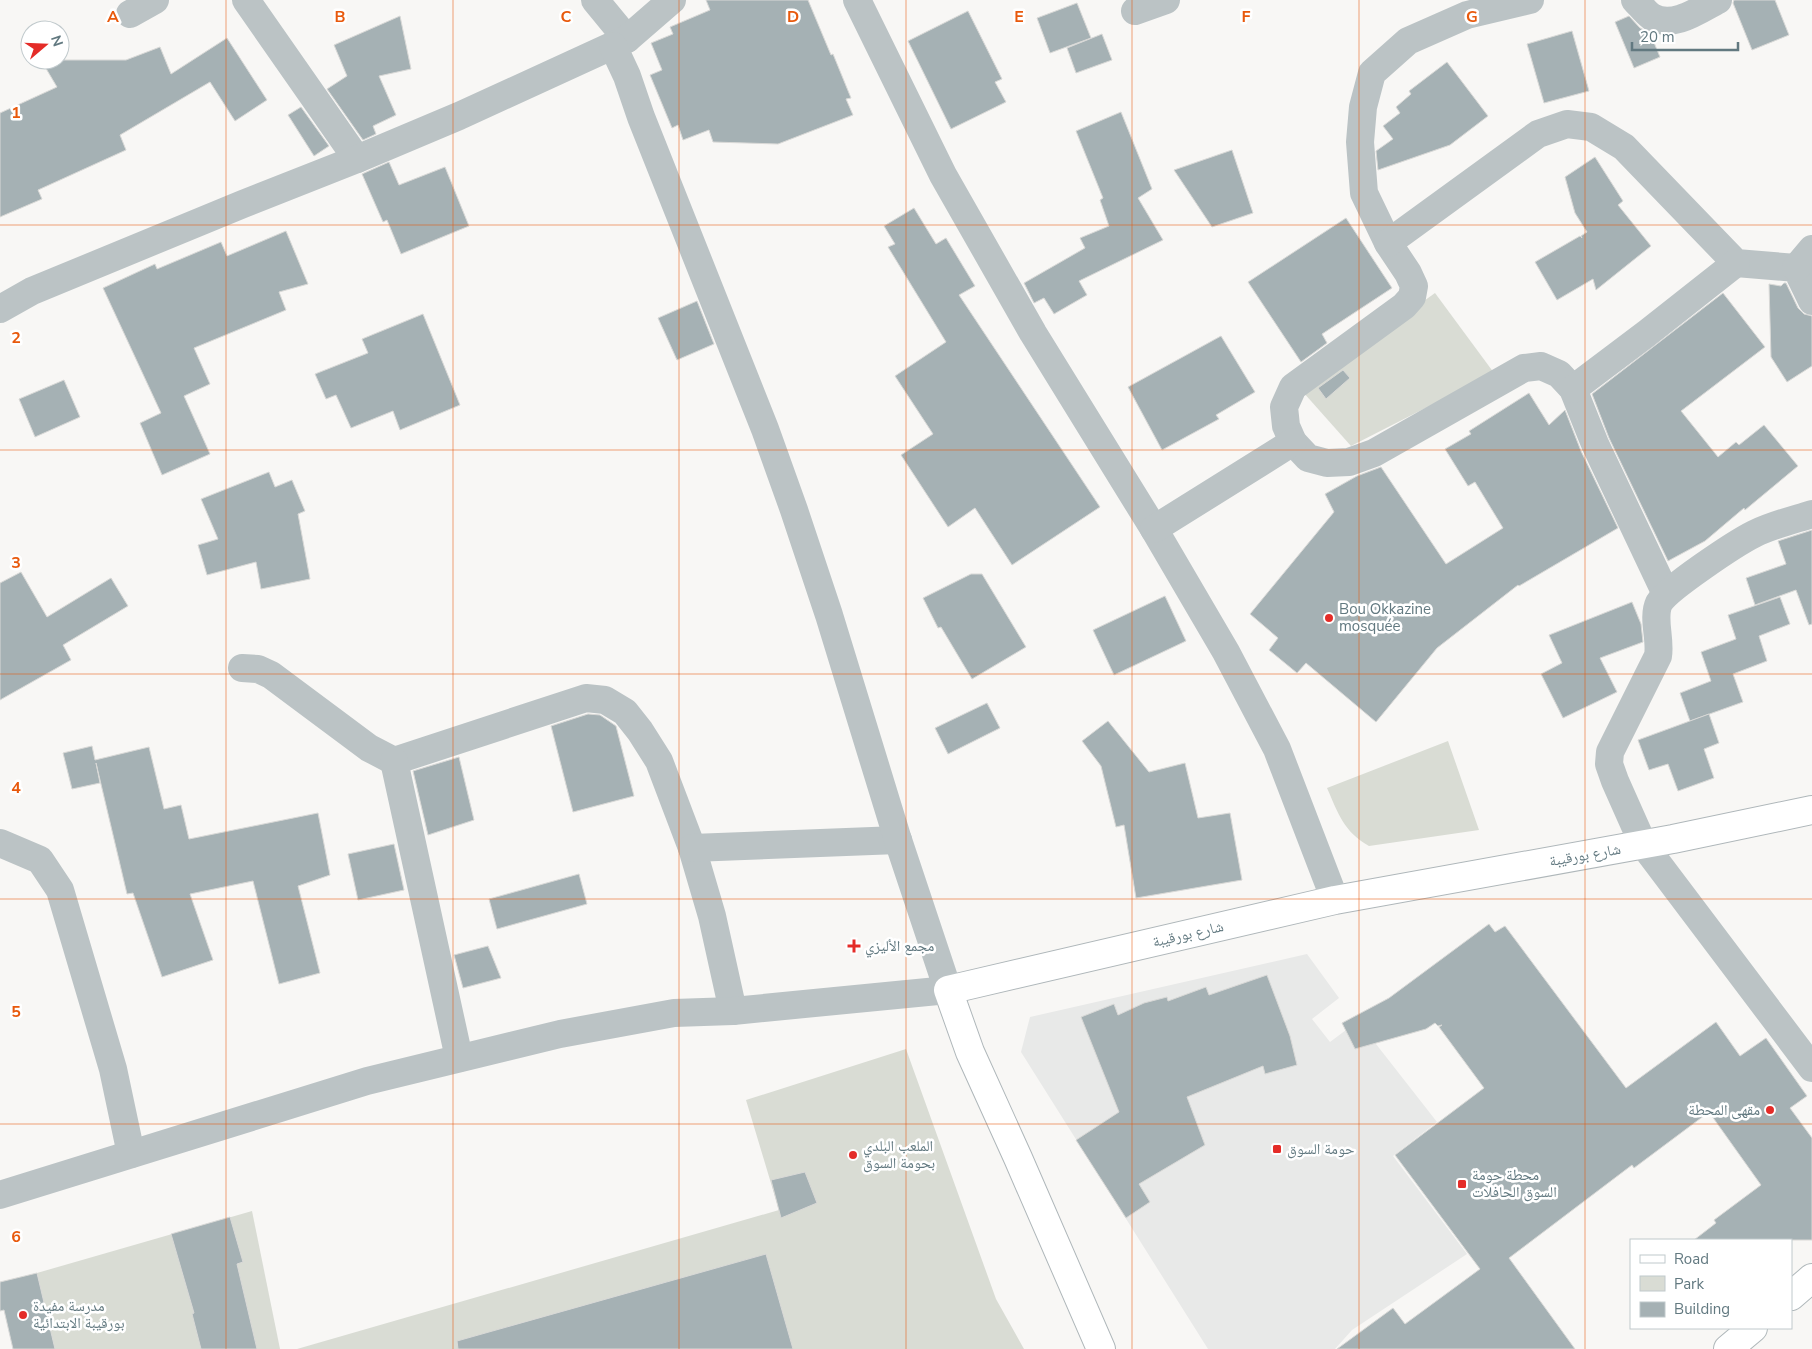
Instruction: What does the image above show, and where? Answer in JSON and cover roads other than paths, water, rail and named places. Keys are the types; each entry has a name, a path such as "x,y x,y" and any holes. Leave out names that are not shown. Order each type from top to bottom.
{"main road":[{"name":"شارع بورقيبة","path":"948,990 1335,900 1643,844 1812,810"},
{"path":"948,990 970,1052 1101,1349"},
{"path":"1792,1295 1812,1278"},
{"path":"1728,1349 1752,1329"}],"street":[{"path":"130,14 155,0"},
{"path":"246,0 357,159"},
{"path":"0,1195 367,1081 560,1034 674,1013 733,1011 948,990 898,840 829,615 769,438 641,117 627,76 620,42 595,0"},
{"path":"0,309 41,287 459,116 620,42 672,0"},
{"path":"857,0 947,184 1032,333 1154,529 1226,652 1277,749 1335,900"},
{"path":"1135,10 1166,0"},
{"path":"1530,0 1464,8 1408,41 1372,73 1363,107 1360,142 1364,192 1388,243 1408,273 1414,286 1412,297 1404,306 1293,386 1284,407 1286,426 1293,442 1308,458 1327,462 1349,462 1374,454 1524,368 1541,366 1558,374 1573,389 1595,444 1666,594"},
{"path":"1635,0 1652,17 1668,21 1684,18 1718,0"},
{"path":"1388,243 1538,134 1567,124 1592,127 1624,147 1736,262"},
{"path":"1573,389 1736,262 1804,259 1812,301"},
{"path":"1154,529 1293,442"},
{"path":"1812,514 1754,534 1701,568 1666,594 1659,604 1656,618 1660,645 1658,656 1610,752 1609,764 1643,844 1812,1068"},
{"path":"242,668 258,669 272,675 369,748 394,761 586,698 605,700 625,712 659,761 692,848 712,916 733,1011"},
{"path":"394,761 459,1058"},
{"path":"692,848 898,840"},
{"path":"0,843 40,860 60,890 113,1069 131,1154"}],"place":[{"name":"Bou Okkazine mosquée","path":"1329,618"},
{"name":"مجمع الأليزي","path":"854,946"},
{"name":"مقهى المحطة","path":"1770,1110"},
{"name":"حومة السوق","path":"1277,1149"},
{"name":"الملعب البلدي بحومة السوق","path":"853,1155"},
{"name":"محطة حومة السوق الحافلات","path":"1462,1184"},
{"name":"مدرسة مفيدة بورقيبة الابتدائية","path":"23,1315"}]}
